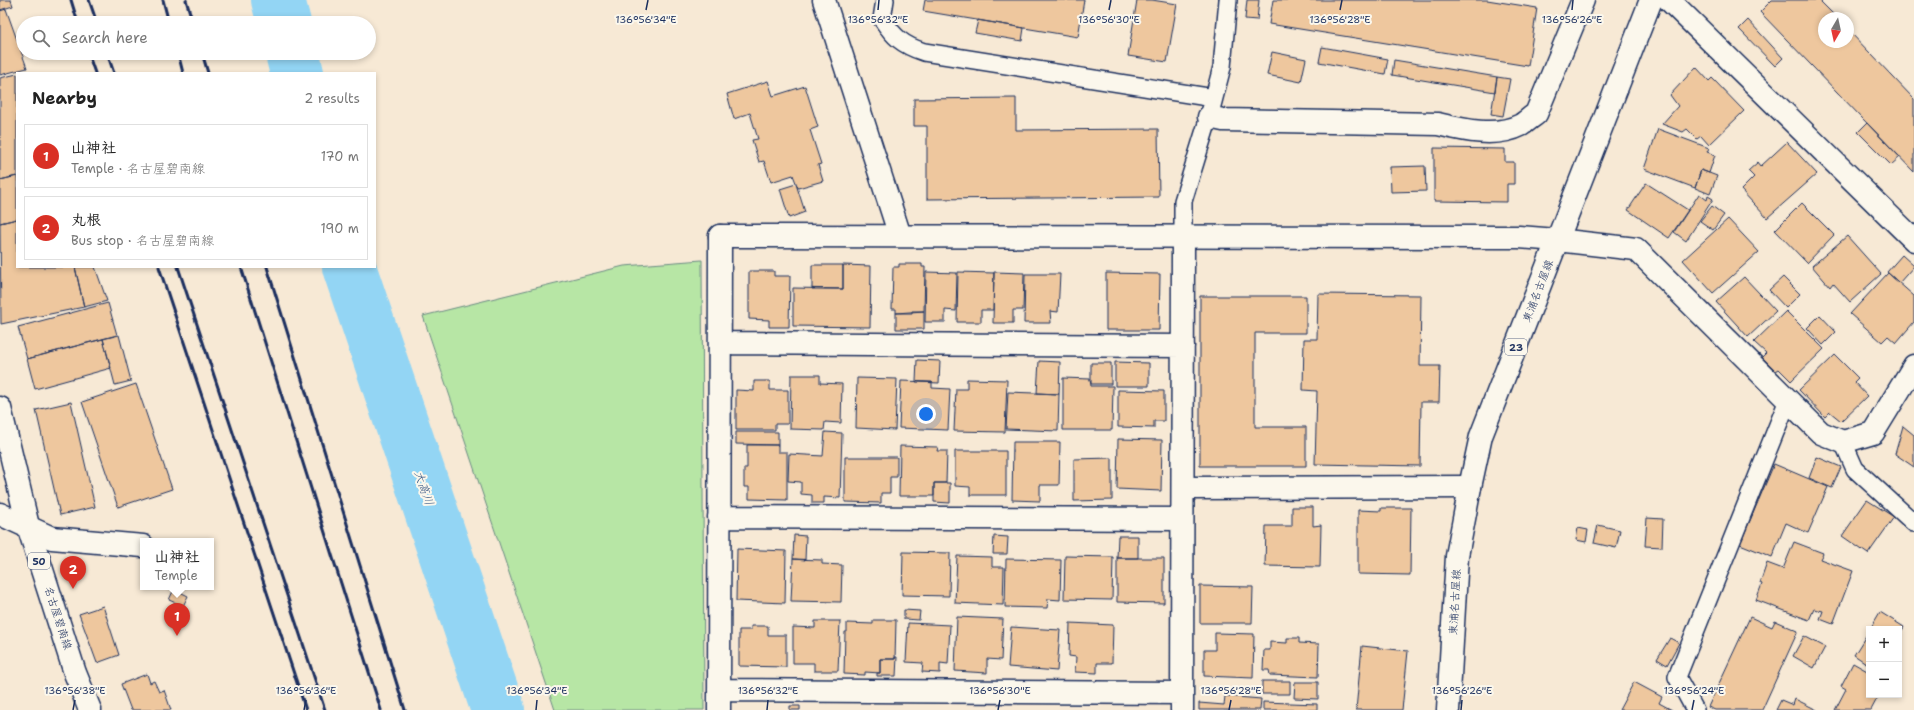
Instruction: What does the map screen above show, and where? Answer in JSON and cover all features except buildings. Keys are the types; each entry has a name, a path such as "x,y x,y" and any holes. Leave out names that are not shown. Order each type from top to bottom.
{"street":[{"path":"824,0 900,236"},
{"path":"1212,108 1223,120 1438,124 1469,131 1497,131 1520,126 1536,114 1583,0"},
{"name":"東浦名古屋線","path":"1448,710 1457,556 1481,436 1651,0"},
{"path":"1669,0 1914,240"},
{"path":"1183,238 1182,702 719,700 720,236 1183,238 1519,237 1557,240 1636,249 1821,433 1843,442 1873,433 1914,366"},
{"path":"720,343 1183,346"},
{"name":"名古屋碧南線","path":"0,408 28,526 75,673 90,710"},
{"path":"1183,488 1470,487"},
{"path":"0,514 52,538 140,546"},
{"path":"719,517 1182,519"}],"lane":[{"path":"885,0 882,19 893,35 912,48 924,52 1212,108"},
{"path":"1183,238 1184,201 1212,108 1222,67 1228,0"},
{"path":"1695,710 1677,677 1788,400"},
{"path":"1843,442 1855,469 1914,523"}],"green space":[{"path":"702,260 704,710 555,710 423,316 624,266"}],"waterway":[{"name":"大高川","path":"278,0 282,16"},
{"name":"大高川","path":"294,60 297,72"},
{"name":"大高川","path":"349,268 498,710"}],"railway":[{"path":"71,0 76,16"},
{"path":"89,0 95,16"},
{"path":"163,0 167,16"},
{"path":"186,0 191,16"},
{"path":"90,60 95,72"},
{"path":"109,60 114,72"},
{"path":"180,60 183,72"},
{"path":"204,60 208,72"},
{"path":"159,268 306,710"},
{"path":"178,268 325,710"},
{"path":"241,268 381,710"},
{"path":"267,268 405,710"}],"place":[{"name":"丸根","path":"73,589"},
{"name":"山神社","path":"177,636"}]}
